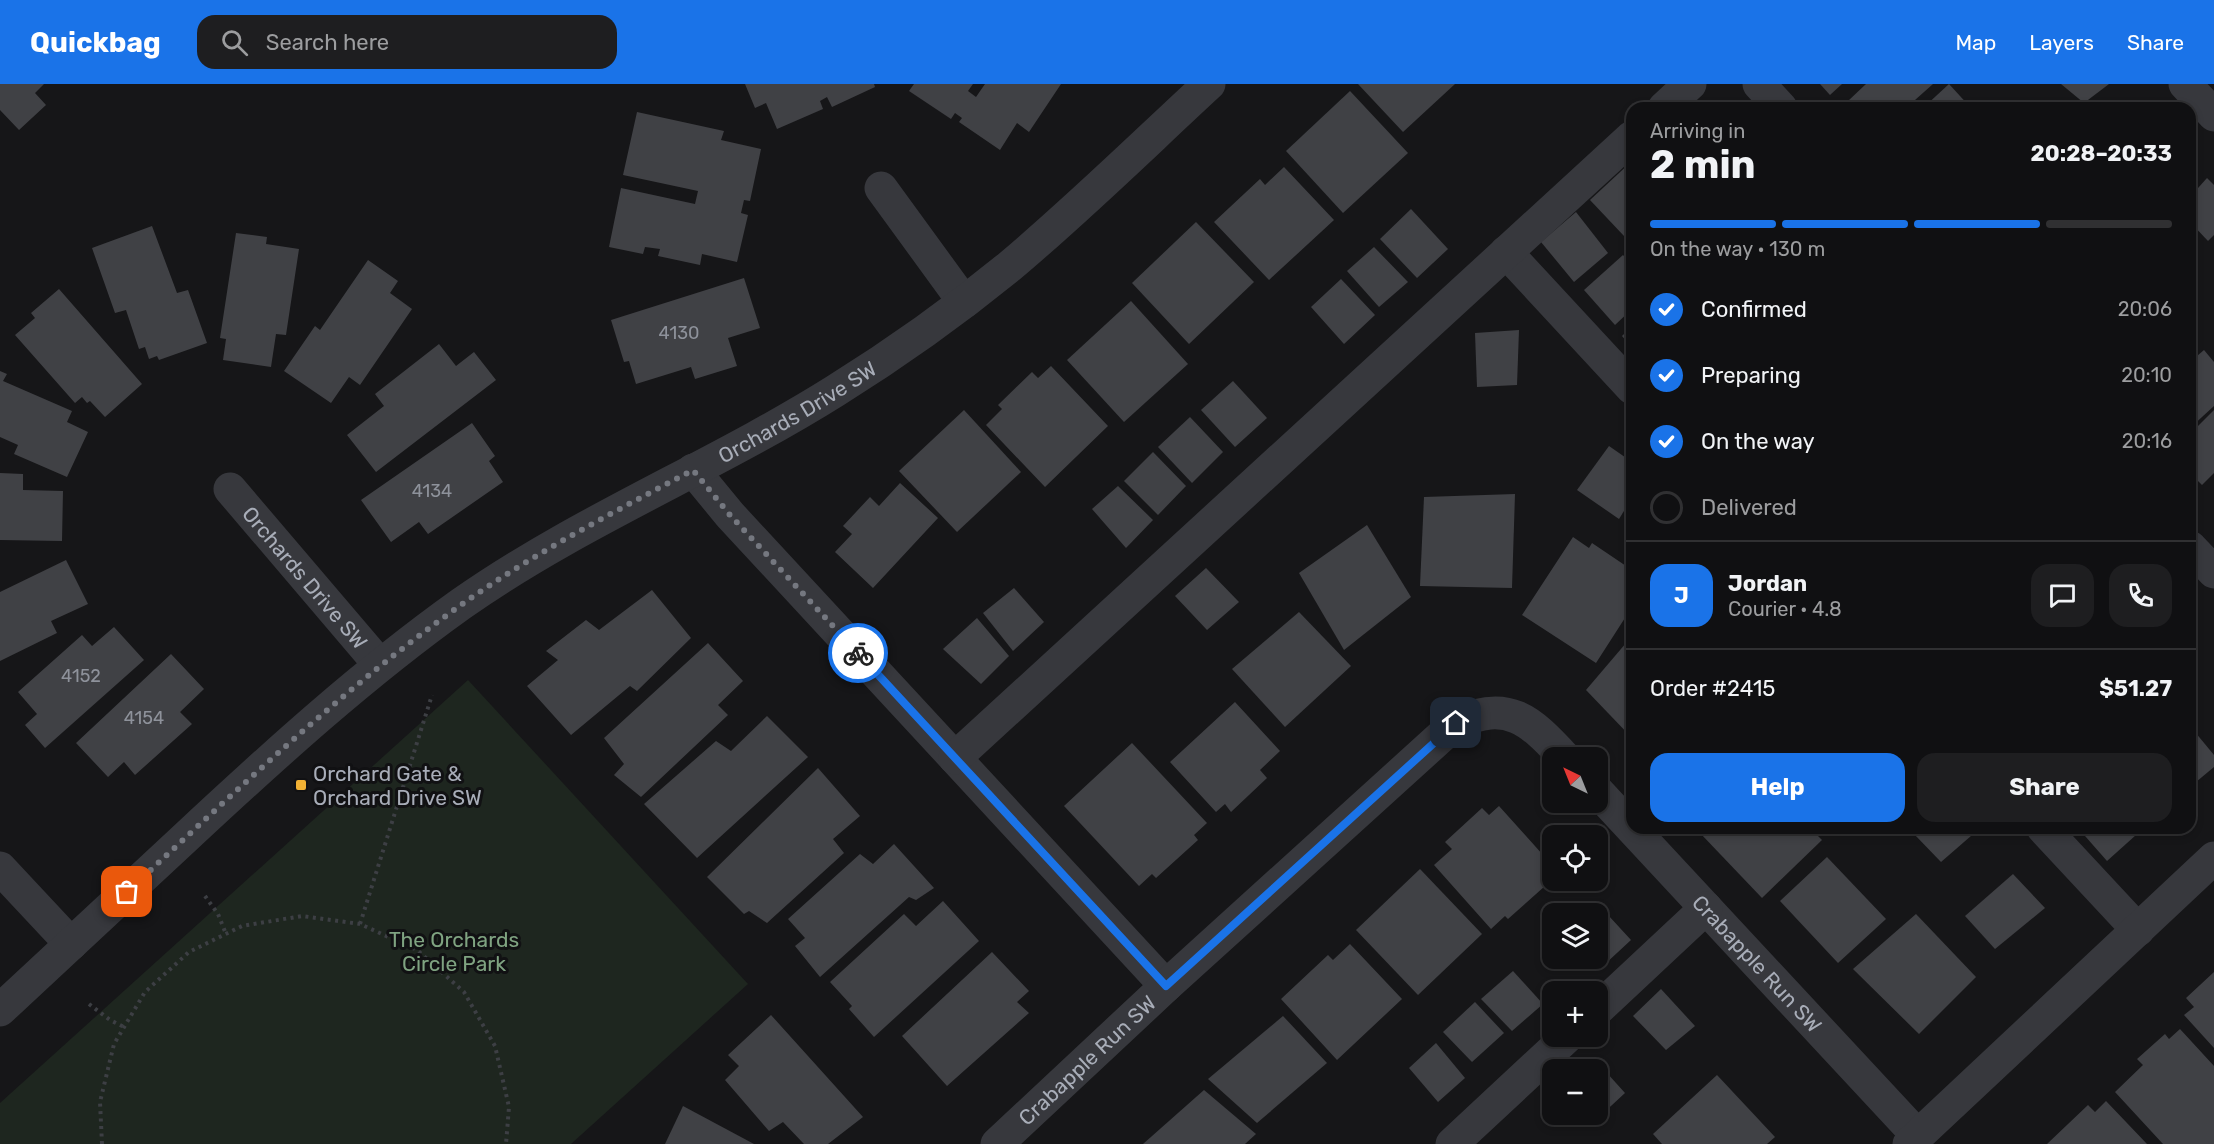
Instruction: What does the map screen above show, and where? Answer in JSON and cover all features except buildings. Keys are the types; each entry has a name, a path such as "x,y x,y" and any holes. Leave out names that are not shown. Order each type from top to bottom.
{"street":[{"name":"Orchards Drive SW","path":"0,1010 256,771 380,665 462,603 545,550 832,393 889,356 964,302 1059,224 1209,84"},
{"path":"1670,102 1690,84"},
{"path":"1759,84 1776,102"},
{"path":"2185,84 2214,115"},
{"path":"955,758 1626,142"},
{"path":"881,188 964,302"},
{"path":"1506,252 1626,382"},
{"path":"693,470 730,515 1166,986"},
{"name":"Orchards Drive SW","path":"230,489 380,665"},
{"path":"2196,553 2214,572"},
{"name":"Crabapple Run SW","path":"997,1144 1166,986 1456,723 1475,714 1495,711 1517,717 1535,727 1554,747"},
{"name":"Crabapple Run SW","path":"1608,803 1626,822"},
{"name":"Crabapple Run SW","path":"1637,834 1914,1140 2214,858"},
{"path":"2049,834 2138,930"},
{"path":"0,868 71,944"},
{"path":"1608,1000 1706,908"},
{"path":"1452,1144 1556,1047"}],"path":[{"path":"360,924 432,695"},
{"path":"205,896 218,914 226,934"},
{"path":"102,1144 100,1102 114,1044 145,992 189,952 242,926 302,916 360,924 417,950 464,992 495,1046 509,1107 506,1144"},
{"path":"89,1004 110,1020 124,1027"}],"green space":[{"name":"The Orchards Circle Park","path":"468,680 748,984 571,1144 0,1144 0,1103"}],"way so far":[{"path":"127,892 256,771 380,665 462,603 545,550 693,470 730,515 858,653"}],"place":[{"name":"Orchard Gate & Orchard Drive SW","path":"301,785"}],"route":[{"path":"858,653 1166,986 1456,723"}]}
